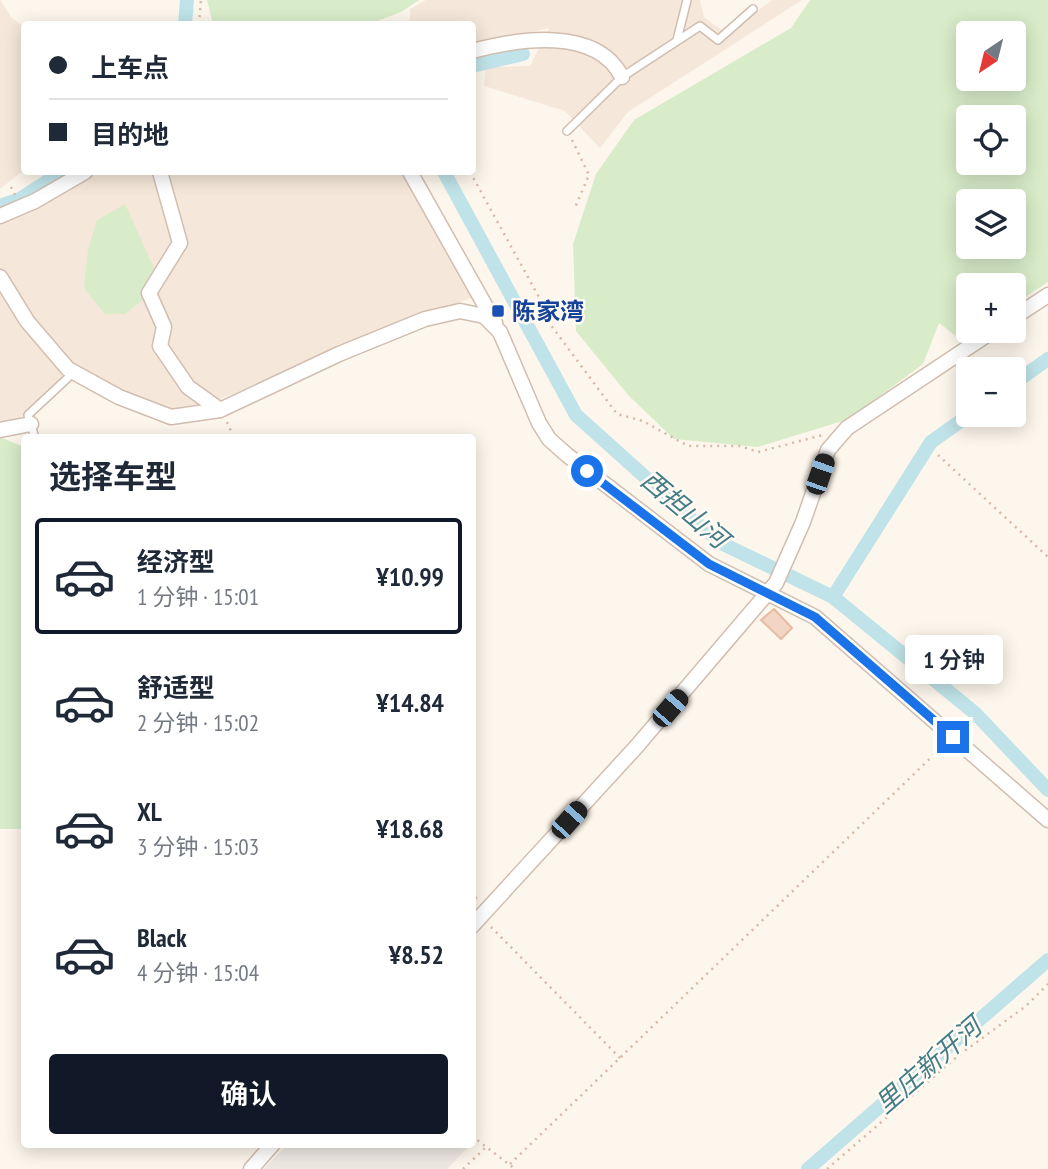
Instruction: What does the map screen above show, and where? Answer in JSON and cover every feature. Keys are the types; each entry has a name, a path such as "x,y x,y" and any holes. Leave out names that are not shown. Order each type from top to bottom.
{"street":[{"path":"476,50 512,40 561,41 588,47 614,60 622,77"},
{"path":"0,216 35,201 80,175"},
{"path":"161,175 180,243 149,293 164,327 160,346 188,387 220,410"},
{"path":"412,175 500,332 549,439 709,564 773,588 815,617 1048,820"},
{"path":"0,277 27,321 74,372 119,397 171,417 220,410 339,354 425,319 460,311 484,316 500,332"},
{"path":"1026,309 1048,295"},
{"path":"477,921 637,746 773,588 785,568 828,450 846,428 975,343"},
{"path":"0,430 33,431"},
{"path":"251,1169 269,1148"}],"lane":[{"path":"677,41 687,0"},
{"path":"567,131 622,77 700,26 718,40 753,9"},
{"path":"33,431 28,415 74,372"}],"path":[{"path":"199,21 201,0"},
{"path":"567,131 583,157 589,175 574,210"},
{"path":"472,175 540,299 547,320 617,414 643,421 688,446 740,446 758,452 846,428"},
{"path":"220,410 232,434"},
{"path":"938,455 1048,556"},
{"path":"510,1164 953,737"},
{"path":"477,921 620,1058"},
{"path":"827,1169 959,1055 1026,1006 1048,984"},
{"path":"476,1140 515,1169"},
{"path":"463,1169 485,1148"}],"shaded area":[{"path":"0,0 12,18 21,25 21,172 0,189"},
{"path":"426,0 700,0 704,17 727,34 772,0 802,0 628,112 600,148 565,111 484,86 486,67 530,66 549,28 476,46 476,21 410,21 410,9"},
{"path":"94,175 403,175 473,297 215,401 169,411 71,370 15,423 0,429 0,220"},
{"path":"284,1148 467,1148 447,1169 264,1169"}],"green space":[{"path":"207,0 419,0 401,12 378,21 212,21"},
{"path":"810,0 1048,0 1048,282 1026,296 1026,273 956,273 956,336 939,323 923,364 849,419 758,447 674,439 629,396 576,331 573,244 596,174 634,120 791,28"},
{"path":"125,204 154,268 143,288 144,299 125,314 105,314 84,288 88,249 97,220"},
{"path":"0,437 21,446 21,829 0,829"}],"building":[{"path":"774,609 792,628 781,639 761,620"}],"waterway":[{"path":"185,21 187,0"},
{"path":"476,65 523,54"},
{"name":"西担山河","path":"0,206 20,199 57,175"},
{"name":"西担山河","path":"446,175 576,415 694,521 725,545 833,597 976,714 1048,790"},
{"path":"1026,375 1048,359"},
{"path":"833,597 931,442 956,424"},
{"name":"里庄新开河","path":"808,1169 1048,960"}],"place":[{"name":"陈家湾","path":"498,311"}],"route":[{"path":"587,471 709,564 815,617 953,737"}]}
